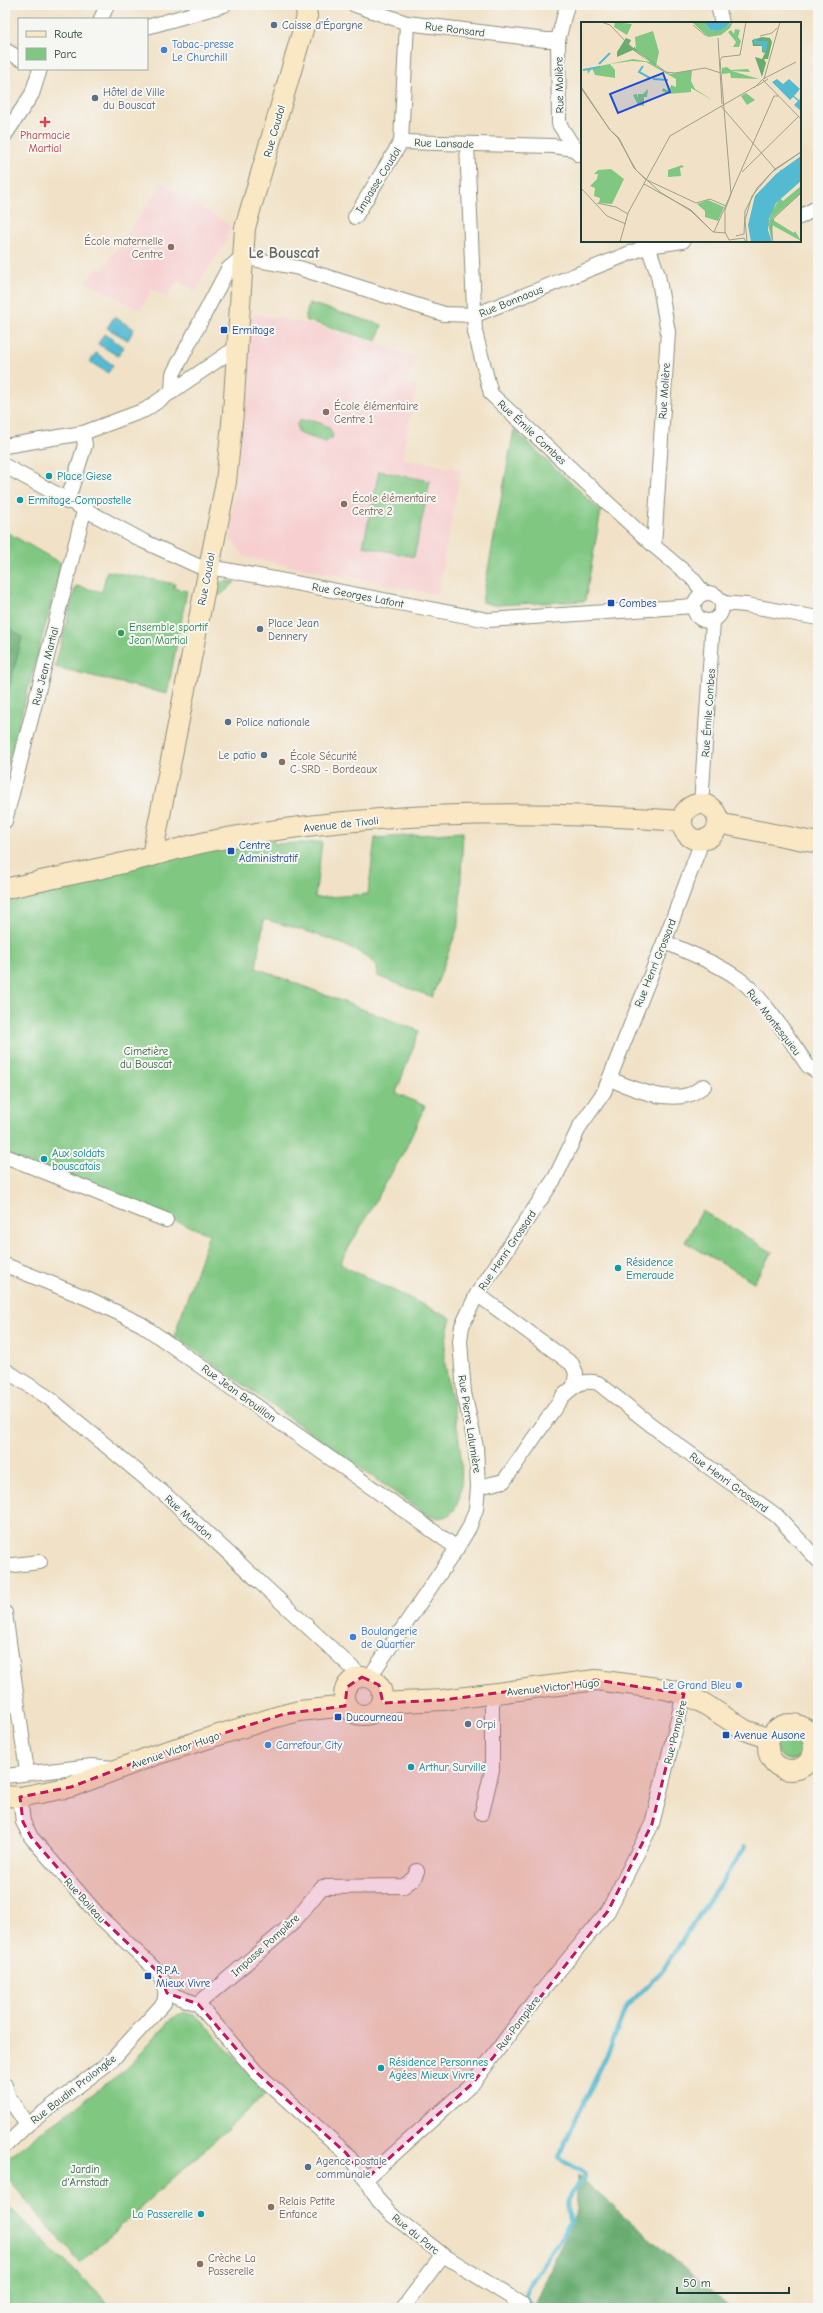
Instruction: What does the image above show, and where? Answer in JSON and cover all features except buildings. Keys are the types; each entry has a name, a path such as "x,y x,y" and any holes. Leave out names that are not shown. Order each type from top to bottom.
{"street":[{"path":"101,18 107,5"},
{"path":"148,27 224,5"},
{"name":"Rue Coudol","path":"152,856 208,566 226,482 233,413 245,228 307,16 305,5"},
{"name":"Rue Ronsard","path":"355,5 407,23 546,40 558,40"},
{"name":"Rue Molière","path":"567,5 558,40 559,124 580,153"},
{"path":"718,5 722,22"},
{"name":"Rue Lansade","path":"407,23 401,142 554,146 580,153"},
{"path":"5,50 18,57"},
{"path":"5,135 32,94 40,70"},
{"name":"Impasse Coudol","path":"355,218 401,142"},
{"name":"Rue Émile Combes","path":"468,144 475,332 491,394 654,546 692,578 704,593"},
{"path":"801,216 818,207"},
{"name":"Rue Bonnaous","path":"242,257 299,268 444,314 475,315 645,244 670,242"},
{"name":"Rue Molière","path":"645,244 658,275 668,332 654,546"},
{"path":"172,392 173,374 228,269 242,257"},
{"path":"5,446 83,433 145,410 237,347"},
{"path":"67,502 85,445 83,433"},
{"name":"Rue Georges Lafont","path":"5,466 84,511 150,545 198,566 208,566 488,620 694,606"},
{"name":"Rue Jean Martial","path":"5,821 84,511"},
{"path":"704,593 713,593 722,603 722,612 713,621 704,621 699,619 694,610 697,598 704,593"},
{"path":"722,603 746,605 818,618"},
{"name":"Rue Émile Combes","path":"701,805 713,621"},
{"path":"701,805 711,809 717,818 718,823 714,833 705,840 700,840 689,836 683,827 682,821 686,811 690,807 701,805"},
{"name":"Avenue de Tivoli","path":"5,889 217,840 282,830 446,815 529,814 682,821"},
{"path":"718,823 818,843"},
{"name":"Rue Henri Grossard","path":"574,1386 576,1373 572,1364 477,1294 555,1178 580,1126 604,1092 664,942 699,849 700,840"},
{"name":"Rue Montesquieu","path":"664,942 702,958 739,979 753,992 808,1066 818,1072"},
{"path":"609,1079 639,1091 670,1097 689,1095 704,1086"},
{"path":"5,1156 166,1220"},
{"name":"Rue Jean Brouillon","path":"5,1265 87,1298 141,1324 457,1548"},
{"name":"Rue Pierre Lalumière","path":"365,1678 457,1548 469,1528 476,1509 478,1487 476,1447 464,1393 460,1340 462,1326 477,1294"},
{"name":"Rue Mondon","path":"5,1370 49,1398 168,1497 365,1678"},
{"name":"Rue Henri Grossard","path":"574,1386 586,1380 598,1383 664,1435 728,1479 777,1516 818,1560"},
{"path":"478,1487 504,1481 563,1396 574,1386"},
{"path":"5,1566 40,1562"},
{"path":"5,1613 27,1772"},
{"path":"365,1678 379,1685 382,1697 381,1703 368,1715 356,1714 347,1706 345,1700 347,1687 356,1679 365,1678"},
{"name":"Avenue Victor Hugo","path":"381,1703 443,1700 596,1680 665,1689 684,1694 703,1703 745,1730 769,1739"},
{"name":"Avenue Victor Hugo","path":"482,1813 492,1770 492,1693"},
{"name":"Rue Pompière","path":"366,2179 473,2083 537,1997 608,1911 652,1824 684,1694"},
{"name":"Avenue Victor Hugo","path":"12,1796 71,1787 155,1755 284,1714 347,1706"},
{"path":"788,1724 800,1725 814,1729 813,1767 794,1770 779,1767 769,1756 769,1739 776,1728 788,1724"},
{"path":"5,1776 27,1772 92,1766 120,1769"},
{"name":"Rue Boileau","path":"12,1796 31,1837 100,1917 158,1972 164,1981 167,1992"},
{"name":"Impasse Pompière","path":"198,2004 292,1924 322,1887 404,1886 414,1878 417,1871"},
{"path":"167,1992 198,2004 257,2073 346,2153 366,2179"},
{"name":"Rue Baudin Prolongée","path":"5,2146 27,2125 111,2061 164,2003 167,1992"},
{"path":"5,2085 9,2098 27,2125"},
{"name":"Rue du Parc","path":"366,2179 378,2200 392,2215 443,2254 403,2308"},
{"path":"443,2254 522,2304"}],"highlighted area":[{"path":"362,1677 379,1685 383,1703 443,1700 596,1680 684,1694 652,1824 608,1911 473,2083 366,2179 346,2153 257,2073 198,2004 167,1993 158,1972 100,1917 31,1837 23,1822 20,1797 71,1787 155,1755 284,1714 345,1706 347,1687"}],"shaded area":[{"name":"École maternelle Centre","path":"162,183 233,227 226,238 228,239 200,281 196,291 178,281 167,297 152,289 140,310 86,282 96,267 103,270"},
{"path":"255,314 314,325 416,357 407,382 417,385 402,458 461,470 437,594 245,557 230,538 251,316"}],"green space":[{"path":"309,303 382,325 377,341 305,320"},
{"path":"313,420 329,427 333,436 331,439 325,442 298,433 297,425 299,421"},
{"path":"514,430 601,511 585,601 494,605 482,602"},
{"path":"379,471 430,481 414,557 363,546"},
{"path":"5,531 62,564 5,774"},
{"name":"Ensemble sportif Jean Martial","path":"107,571 175,584 174,588 187,591 167,694 55,667 76,586 102,592"},
{"path":"226,581 235,582 221,595 214,594 218,584"},
{"path":"5,624 22,637 5,704"},
{"name":"Cimetière du Bouscat","path":"272,831 274,844 322,842 315,898 368,894 375,838 463,832 459,924 432,997 377,976 376,966 366,957 350,948 331,940 264,919 256,968 419,1031 396,1093 425,1106 406,1148 340,1263 347,1268 451,1318 446,1340 445,1363 461,1457 461,1483 457,1504 447,1516 428,1516 174,1336 209,1234 5,1154 5,889"},
{"path":"702,1211 772,1252 754,1282 685,1242"},
{"path":"790,1734 800,1737 803,1747 800,1757 790,1760 780,1757 777,1747 780,1737"},
{"name":"Jardin d'Arnstadt","path":"184,2012 194,2014 205,2024 266,2094 80,2263 7,2178 5,2164 7,2158 126,2069 171,2019"},
{"path":"578,2176 730,2308 534,2308 576,2210"},
{"path":"5,2203 113,2308 5,2308"}],"water":[{"path":"114,317 134,329 128,340 107,328"},
{"path":"104,334 124,347 118,356 98,344"},
{"path":"96,353 113,365 108,373 90,362"}],"waterway":[{"path":"533,2308 526,2297 528,2287 570,2223 567,2203 574,2189 584,2178 583,2172 559,2159 559,2155 611,2046 626,2007 661,1972 745,1847"}],"place":[{"name":"Caisse d'Épargne","path":"274,25"},
{"name":"Tabac-presse Le Churchill","path":"164,50"},
{"name":"Hôtel de Ville du Bouscat","path":"95,98"},
{"name":"Pharmacie Martial","path":"45,122"},
{"name":"École maternelle Centre","path":"171,247"},
{"name":"Ermitage","path":"224,330"},
{"name":"École élémentaire Centre 1","path":"326,412"},
{"name":"Place Giese","path":"49,476"},
{"name":"Ermitage-Compostelle","path":"20,500"},
{"name":"École élémentaire Centre 2","path":"344,504"},
{"name":"Combes","path":"611,603"},
{"name":"Place Jean Dennery","path":"260,629"},
{"name":"Ensemble sportif Jean Martial","path":"121,633"},
{"name":"Police nationale","path":"228,722"},
{"name":"Le patio","path":"264,755"},
{"name":"École Sécurité C-SRD - Bordeaux","path":"282,762"},
{"name":"Centre Administratif","path":"231,851"},
{"name":"Aux soldats bouscatais","path":"44,1159"},
{"name":"Résidence Emeraude","path":"618,1268"},
{"name":"Boulangerie de Quartier","path":"353,1637"},
{"name":"Le Grand Bleu","path":"739,1685"},
{"name":"Ducourneau","path":"338,1717"},
{"name":"Orpi","path":"468,1724"},
{"name":"Avenue Ausone","path":"726,1735"},
{"name":"Carrefour City","path":"268,1745"},
{"name":"Arthur Surville","path":"411,1767"},
{"name":"R.P.A. Mieux Vivre","path":"148,1976"},
{"name":"Résidence Personnes Agées Mieux Vivre","path":"381,2068"},
{"name":"Agence postale communale","path":"308,2167"},
{"name":"Relais Petite Enfance","path":"271,2207"},
{"name":"La Passerelle","path":"201,2214"},
{"name":"Crèche La Passerelle","path":"200,2264"}],"district":[{"name":"Le Bouscat","path":"284,253"}]}
